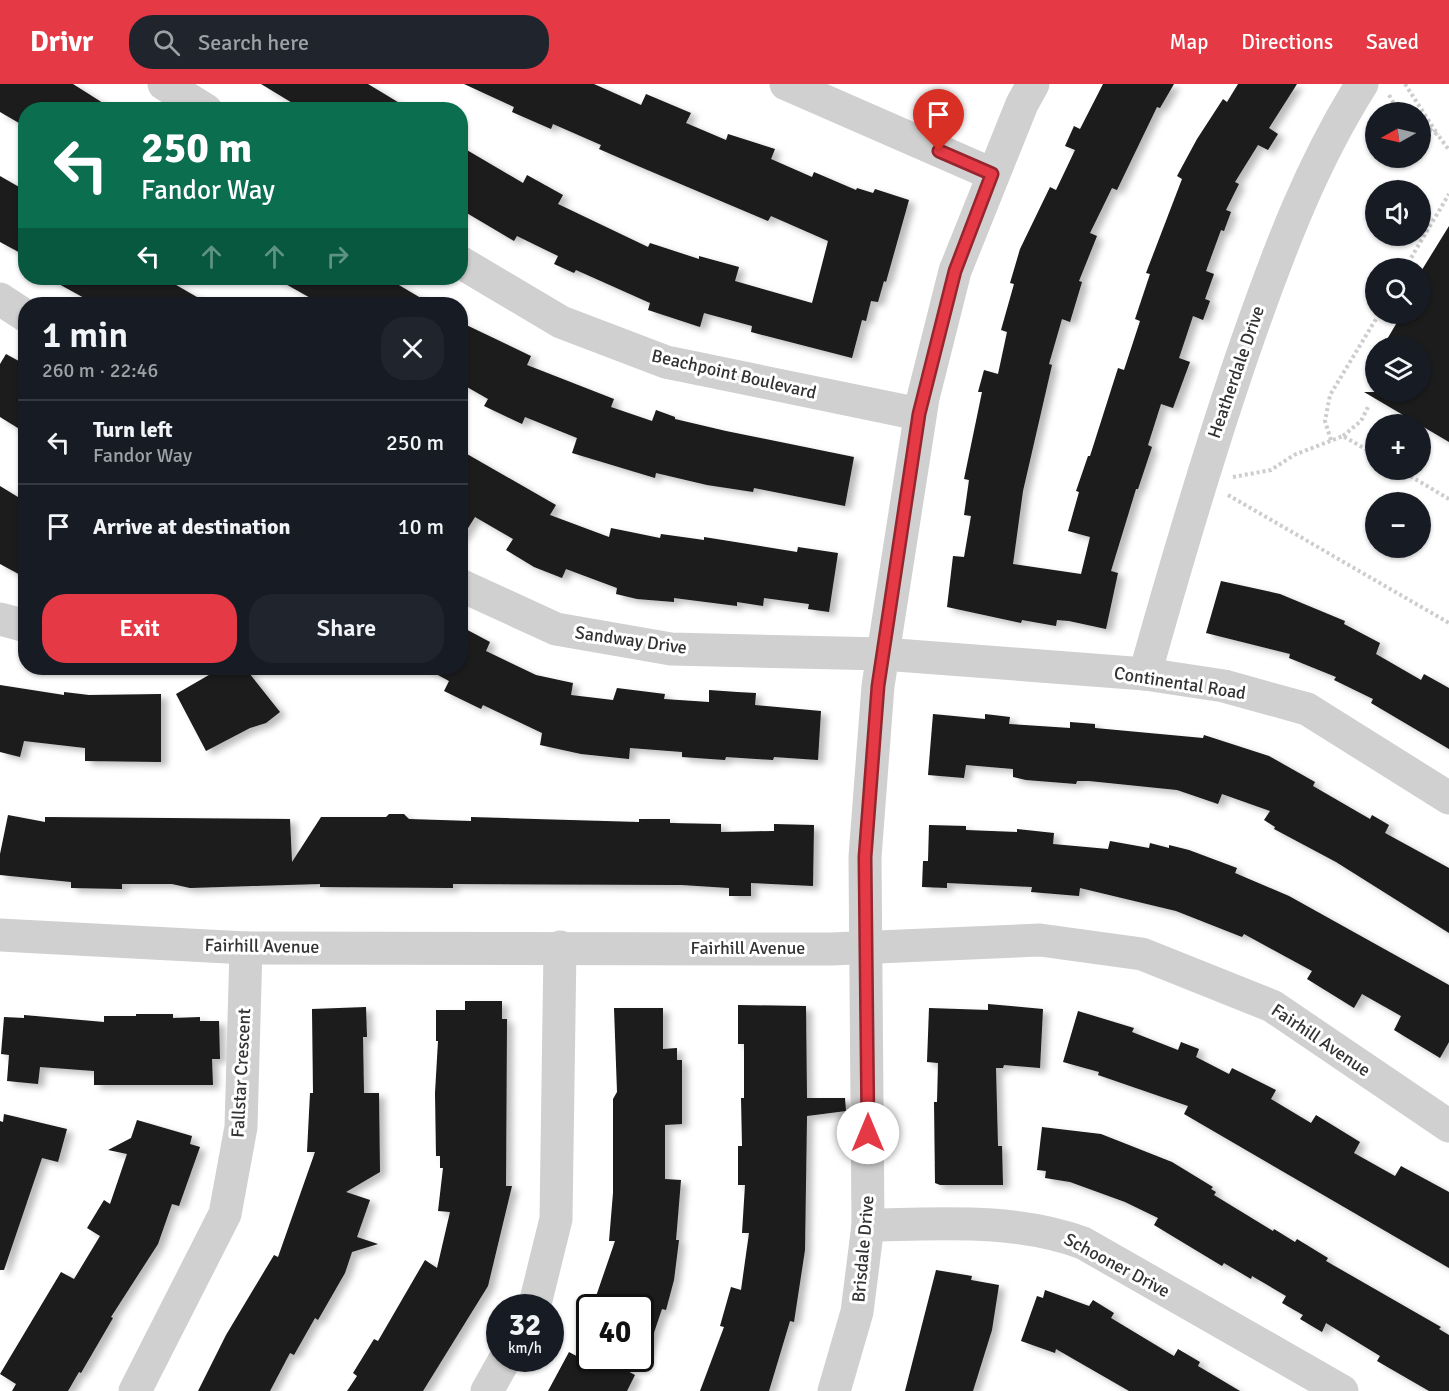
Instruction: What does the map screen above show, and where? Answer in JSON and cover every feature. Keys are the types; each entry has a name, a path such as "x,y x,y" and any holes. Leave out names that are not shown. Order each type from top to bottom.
{"street":[{"path":"164,84 193,102"},
{"path":"786,84 992,174"},
{"name":"Brisdale Drive","path":"834,1391 857,1311 868,1225 865,857 871,755 883,654 919,414 955,271 992,174 1033,84"},
{"name":"Heatherdale Drive","path":"1145,674 1210,486 1274,264 1307,183 1375,88"},
{"name":"Beachpoint Boulevard","path":"468,267 561,322 666,362 919,414"},
{"path":"0,300 18,311"},
{"name":"Sandway Drive","path":"468,589 556,628 671,649 883,654"},
{"path":"0,619 18,624"},
{"name":"Continental Road","path":"883,654 1145,674 1224,686 1307,709 1449,798"},
{"name":"Fairhill Avenue","path":"0,935 246,948 867,948 1040,940 1142,954 1272,1006 1449,1126"},
{"path":"537,1294 556,1219 561,947"},
{"name":"Fallstar Crescent","path":"135,1391 225,1214 241,1127 246,948"},
{"name":"Schooner Drive","path":"868,1225 994,1224 1053,1232 1083,1243 1342,1391"},
{"path":"487,1391 498,1372"}],"path":[{"path":"1405,84 1449,150"},
{"path":"1375,88 1390,102"},
{"path":"1431,130 1438,135"},
{"path":"1411,258 1449,194"},
{"path":"1331,440 1325,421 1330,395 1373,324"},
{"path":"1210,486 1225,478 1271,470 1294,455 1343,436 1361,421 1369,405"},
{"path":"1343,436 1365,449"},
{"path":"1417,480 1449,499"},
{"path":"1210,486 1449,623"}],"building":[{"path":"0,84 73,84 101,102 18,102 18,122 0,112"},
{"path":"261,84 368,84 398,102 291,102"},
{"path":"464,84 594,84 641,105 646,94 691,113 686,123 726,140 728,134 775,149 771,159 812,177 814,172 856,190 857,188 873,193 875,189 909,200 886,282 884,281 878,302 871,301 866,321 862,320 852,358 751,332 752,326 704,313 700,327 648,310 650,303 576,270 574,273 554,264 558,256 517,236 514,241 468,214 468,151 523,183 527,175 563,195 558,204 648,247 650,243 699,259 699,256 739,267 735,281 812,303 828,241 771,216 768,221 638,166 599,149 601,145 553,124 551,129 512,112 514,107"},
{"path":"1103,84 1174,84 1160,108 1157,107 1117,190 1112,188 1090,233 1097,236 1079,281 1082,282 1070,322 1062,319 1049,364 1052,365 1023,491 1013,564 1081,574 1090,537 1068,531 1079,492 1076,491 1088,456 1090,456 1118,368 1124,370 1140,321 1135,319 1150,274 1146,273 1182,179 1177,176 1197,139 1223,99 1227,102 1238,84 1297,84 1269,128 1278,134 1268,150 1258,145 1235,182 1239,184 1226,210 1231,212 1224,231 1221,230 1206,271 1214,274 1205,299 1210,301 1203,320 1193,316 1179,358 1190,362 1173,408 1161,404 1148,445 1152,447 1138,489 1136,489 1111,571 1118,573 1106,629 1057,620 1056,626 1022,620 1021,623 947,607 953,556 964,557 971,516 964,515 969,480 964,479 982,392 978,392 984,370 998,374 1007,332 1001,330 1014,284 1010,283 1020,249 1050,187 1056,190 1075,150 1065,146 1074,126 1080,129"},
{"path":"0,176 18,186 18,252 0,242"},
{"path":"1449,226 1449,442 1431,431 1431,414 1401,414 1381,402 1431,402 1431,336 1389,336 1396,324 1431,324 1429,258"},
{"path":"61,285 176,285 197,297 82,297"},
{"path":"287,285 399,285 419,297 309,297"},
{"path":"468,326 531,356 527,365 614,399 611,407 652,421 656,410 675,417 675,419 854,457 845,506 754,488 753,492 707,485 656,473 655,478 572,453 577,438 525,417 522,424 484,406 488,399 468,388"},
{"path":"6,354 18,361 18,428 0,417 0,364"},
{"path":"468,455 556,505 550,515 609,537 611,528 660,538 661,534 704,540 704,537 797,552 798,547 838,553 829,612 808,609 809,604 764,598 763,606 737,602 737,606 674,598 674,602 637,599 616,594 617,588 566,569 562,578 534,567 506,550 513,539 475,517 468,528"},
{"path":"0,486 18,497 18,574 0,564"},
{"path":"1221,581 1280,594 1345,621 1344,624 1380,643 1376,654 1421,680 1424,674 1449,688 1449,749 1371,703 1373,699 1334,680 1336,677 1289,658 1290,654 1206,633"},
{"path":"468,630 490,642 486,651 536,675 573,683 571,695 613,700 617,688 665,694 664,699 709,702 709,690 756,693 755,705 821,711 818,760 726,757 725,760 682,757 682,752 630,748 629,759 581,754 540,745 542,733 483,705 481,709 444,691 449,681 438,675 468,675"},
{"path":"209,675 251,675 280,712 266,723 250,728 206,751 176,694"},
{"path":"0,685 64,695 64,692 89,695 161,694 161,762 85,761 85,748 24,741 20,757 0,752"},
{"path":"933,714 985,719 985,714 1010,717 1009,724 1070,728 1070,722 1095,724 1095,728 1203,738 1204,735 1269,756 1315,782 1313,786 1370,819 1372,815 1389,825 1385,833 1449,868 1449,933 1336,862 1274,829 1275,827 1264,820 1270,811 1222,794 1218,804 1177,790 1089,781 1077,781 1076,784 1026,780 1013,777 1013,769 966,765 964,778 928,775"},
{"path":"389,814 404,814 409,819 471,821 471,817 639,822 639,819 670,819 670,823 721,824 721,832 774,831 774,824 814,825 813,886 751,883 751,896 729,896 729,888 682,885 453,884 453,888 320,887 320,884 190,888 172,884 122,884 122,889 71,888 71,882 0,875 0,854 8,815 45,822 45,817 290,819 292,862 321,817 386,817"},
{"path":"929,825 966,826 966,830 1017,832 1017,829 1054,833 1053,844 1108,849 1110,841 1149,848 1150,843 1169,848 1169,845 1237,868 1235,873 1289,896 1449,985 1449,1042 1440,1058 1394,1030 1401,1016 1362,994 1354,1008 1307,979 1312,971 1244,934 1242,937 1176,911 1080,888 1079,896 1031,892 1032,887 947,883 947,888 922,887 923,861 928,861"},
{"path":"465,1001 502,1001 502,1019 507,1019 506,1186 512,1186 488,1286 423,1391 347,1391 357,1376 353,1373 374,1339 378,1341 425,1260 437,1268 450,1212 438,1211 443,1168 440,1168 440,1156 436,1156 435,1093 438,1041 436,1041 436,1010 465,1010"},
{"path":"988,1004 1043,1009 1040,1068 1004,1065 1003,1068 996,1068 998,1146 1002,1146 1003,1185 940,1185 935,1183 934,1102 937,1102 938,1063 927,1062 929,1008 988,1010"},
{"path":"738,1005 806,1006 807,1098 845,1098 846,1111 807,1116 805,1250 794,1322 790,1321 769,1391 700,1391 724,1327 720,1326 731,1287 741,1290 749,1233 742,1233 745,1185 738,1185 738,1146 742,1146 741,1098 744,1098 744,1044 738,1044"},
{"path":"366,1007 367,1037 363,1037 364,1093 379,1093 380,1172 346,1192 370,1200 357,1237 378,1244 352,1252 345,1273 318,1320 315,1318 294,1355 290,1353 270,1391 198,1391 226,1335 274,1255 278,1257 315,1152 307,1152 310,1093 313,1093 312,1009"},
{"path":"614,1008 663,1008 663,1049 677,1048 677,1060 682,1060 682,1124 665,1125 665,1179 681,1180 676,1240 679,1240 674,1280 666,1310 662,1309 654,1333 654,1294 597,1294 615,1241 609,1241 613,1193 613,1099 617,1092"},
{"path":"1078,1011 1134,1028 1132,1032 1178,1050 1181,1042 1199,1049 1196,1057 1229,1074 1232,1068 1276,1090 1271,1099 1311,1123 1316,1115 1360,1142 1354,1153 1395,1176 1401,1166 1449,1192 1449,1268 1184,1114 1188,1106 1098,1075 1099,1072 1063,1062"},
{"path":"136,1014 173,1014 173,1018 200,1017 200,1021 219,1021 220,1059 212,1059 213,1085 94,1085 94,1071 40,1067 38,1084 7,1081 9,1055 1,1054 4,1017 24,1018 24,1015 104,1022 104,1016 136,1016"},
{"path":"4,1114 67,1129 58,1162 42,1158 4,1270 0,1270 0,1121 3,1122"},
{"path":"137,1120 192,1136 190,1144 200,1147 179,1206 172,1204 158,1244 111,1317 113,1318 68,1391 12,1391 16,1384 0,1374 61,1272 74,1279 100,1236 87,1228 104,1200 110,1204 127,1154 108,1150 131,1138"},
{"path":"1042,1127 1101,1134 1172,1162 1213,1187 1211,1189 1216,1192 1214,1195 1273,1231 1274,1229 1295,1242 1297,1239 1328,1258 1326,1261 1441,1327 1439,1329 1449,1335 1449,1391 1429,1391 1377,1361 1380,1356 1326,1323 1322,1332 1300,1319 1303,1315 1282,1303 1286,1296 1252,1276 1251,1279 1224,1263 1222,1266 1154,1225 1158,1218 1125,1202 1070,1182 1045,1178 1046,1171 1037,1170"},
{"path":"936,1270 972,1276 971,1280 999,1285 992,1330 973,1391 905,1391"},
{"path":"1045,1290 1089,1306 1093,1300 1114,1313 1111,1318 1174,1356 1178,1349 1200,1362 1198,1366 1240,1391 1129,1391 1056,1349 1055,1353 1021,1341 1037,1296 1043,1298"},
{"path":"569,1352 576,1356 576,1372 629,1372 635,1375 627,1391 548,1391 558,1372 564,1372 564,1361"}],"route":[{"path":"868,1133 868,915 865,857 878,686 919,414 955,271 992,174 939,151"}]}
